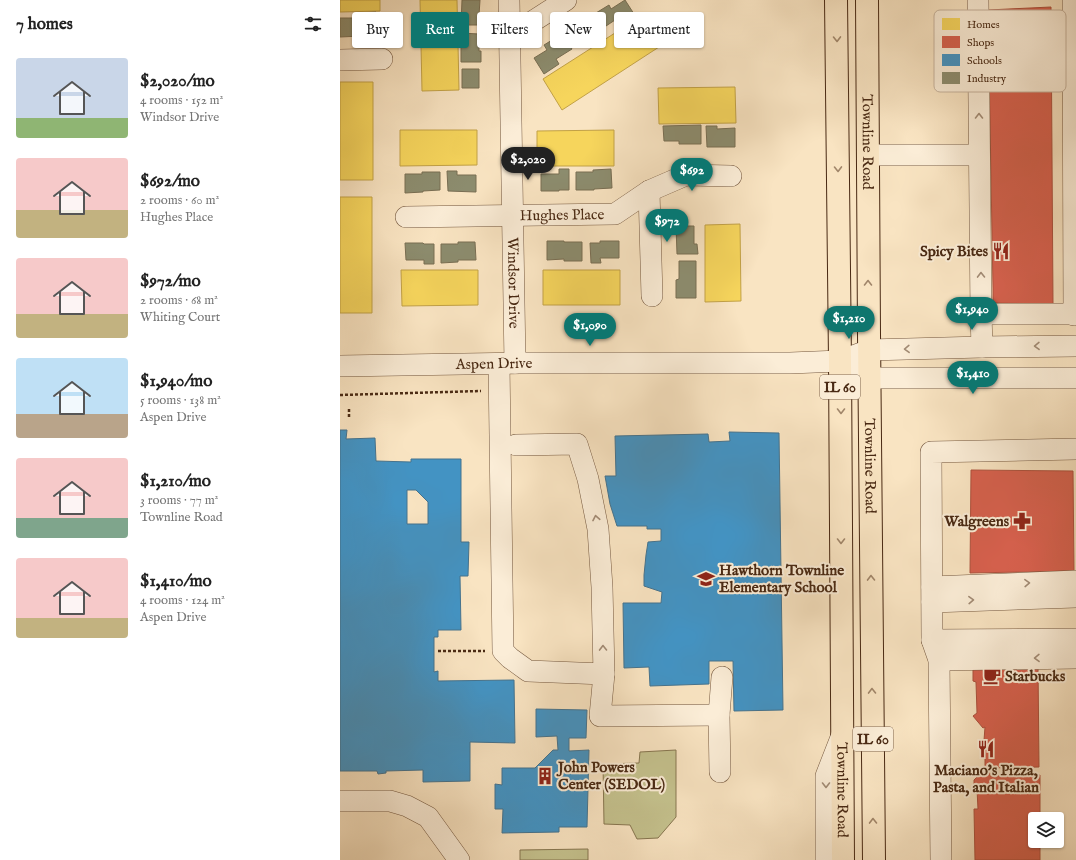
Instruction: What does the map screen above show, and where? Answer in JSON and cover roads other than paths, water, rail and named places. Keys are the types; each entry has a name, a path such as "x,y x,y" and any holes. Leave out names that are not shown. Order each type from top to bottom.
{"main road":[{"name":"Townline Road","path":"836,0 843,860"},
{"name":"Townline Road","path":"867,0 874,860"}],"street":[{"name":"Windsor Drive","path":"509,0 509,12"},
{"path":"542,15 566,0"},
{"path":"978,0 978,10"},
{"path":"982,314 1075,315 1073,0"},
{"name":"Windsor Drive","path":"510,48 512,216 507,363 499,391 502,651 528,671 604,674"},
{"path":"340,60 382,59"},
{"path":"979,92 982,347"},
{"path":"868,155 979,155"},
{"name":"Hughes Place","path":"406,217 615,214 649,191 686,175 731,176"},
{"path":"649,191 652,296"},
{"name":"Aspen Drive","path":"340,366 507,363 790,363 840,361 869,350 1076,346"},
{"path":"840,361 869,378 1076,378"},
{"path":"516,445 577,444 588,479 598,529 602,587 604,674 600,716 719,715"},
{"path":"941,860 939,660 932,640 931,452 1076,450"},
{"path":"932,594 1076,581"},
{"path":"932,594 1076,597"},
{"path":"932,640 1076,639"},
{"path":"939,660 1076,658"},
{"path":"720,772 719,715 722,677"},
{"path":"826,860 826,776 842,735"},
{"path":"340,801 390,801 408,806 428,817 459,860"}],"place":[{"name":"Spicy Bites","path":"1001,251"},
{"name":"Walgreens","path":"1022,521"},
{"name":"Hawthorn Townline Elementary School","path":"706,579"},
{"name":"Starbucks","path":"992,676"},
{"name":"Maciano's Pizza, Pasta, and Italian","path":"986,749"},
{"name":"John Powers Center (SEDOL)","path":"545,776"}]}
